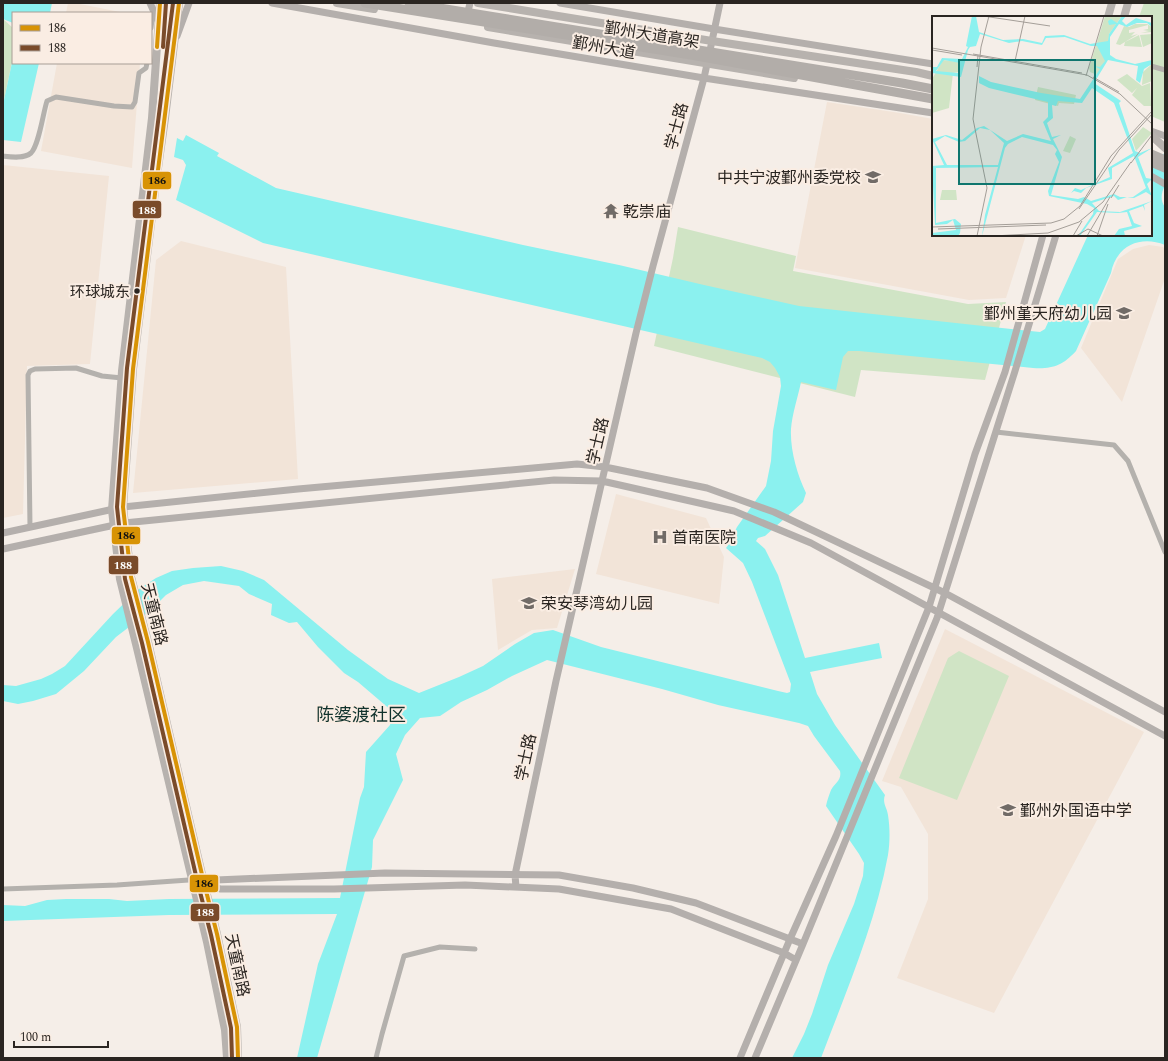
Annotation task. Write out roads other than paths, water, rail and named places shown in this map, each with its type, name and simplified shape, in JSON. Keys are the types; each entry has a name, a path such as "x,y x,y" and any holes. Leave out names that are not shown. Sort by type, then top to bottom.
{"highway":[{"name":"鄞州大道高架","path":"365,3 691,55 932,100"},
{"name":"鄞州大道高架","path":"409,3 932,89"},
{"path":"1152,154 1165,160"},
{"path":"1152,165 1165,170"}],"main road":[{"path":"160,3 152,118 122,378 112,510 120,579 207,942 225,1030 227,1058"},
{"name":"天童南路","path":"180,3 133,370 123,507 131,577 217,934 237,1027 238,1058"},
{"name":"鄞州大道","path":"337,3 932,100"},
{"name":"鄞州大道","path":"484,3 932,76"},
{"path":"1108,16 1112,3"},
{"path":"1124,16 1128,3"},
{"path":"1152,136 1165,148"},
{"path":"1152,142 1165,148"}],"street":[{"path":"149,3 159,24 158,37"},
{"path":"176,40 189,3"},
{"name":"鄞州大道","path":"272,3 494,43 704,78 932,113"},
{"path":"465,24 470,3"},
{"path":"482,26 484,3"},
{"path":"560,3 932,64"},
{"name":"学士路","path":"516,888 515,875 556,681 605,467 653,266 704,78 720,3"},
{"path":"3,156 19,157 30,154 36,145 47,102 56,97 114,106 132,107 135,102 139,73 146,68 147,64"},
{"path":"1152,66 1165,70"},
{"path":"1152,131 1165,136"},
{"path":"1152,177 1165,184"},
{"path":"740,1058 790,939 836,836 929,607 974,454 1004,372 1020,319 1042,236"},
{"path":"754,1058 803,944 938,613 996,432 1056,236"},
{"path":"30,527 28,375 30,371 35,369 76,368 102,376 122,378"},
{"path":"996,432 1114,445 1128,461 1165,552"},
{"path":"3,533 123,507 298,489 577,464 605,467 707,488 774,512 945,593 1165,712"},
{"path":"3,549 124,523 554,480 602,481 734,510 811,543 938,613 1164,733"},
{"path":"204,883 216,880 385,873 559,875 633,888 696,903 803,944"},
{"path":"3,889 116,886 192,880 220,889 334,889 465,886 559,889 671,909 784,953 796,960"},
{"path":"376,1058 404,956 440,948 475,950"}],"water":[{"path":"3,3 52,3 50,12 12,12 12,23 3,19"},
{"path":"12,63 12,64 39,64 21,142 3,140 4,100"},
{"path":"186,135 219,153 217,156 276,188 523,245 799,306 1040,332 1045,329 1088,236 1152,236 1152,170 1165,152 1165,186 1162,202 1165,207 1165,245 1147,241 1138,242 1130,245 1118,256 1076,351 1062,363 1052,367 1033,368 848,351 843,357 836,390 801,382 793,417 791,437 795,462 806,493 803,502 765,536 758,538 756,541 765,549 778,575 805,658 879,643 882,658 810,672 817,694 835,725 885,795 884,803 888,815 889,830 888,855 876,907 850,983 821,1058 792,1058 804,1034 828,965 854,904 863,876 864,863 826,806 831,790 840,777 840,771 808,726 718,705 662,689 547,660 461,702 440,716 420,718 405,735 396,754 403,780 373,840 372,867 317,1058 297,1058 318,964 337,914 169,915 3,921 3,905 25,906 47,900 109,899 127,901 169,899 340,898 360,798 364,787 366,752 390,725 392,711 358,682 344,673 318,647 297,622 289,623 271,615 272,604 249,594 239,586 204,581 183,585 166,595 150,611 116,637 84,671 56,694 18,704 3,701 3,685 16,686 41,679 65,666 113,614 139,589 156,578 172,571 221,566 243,571 264,580 348,650 388,679 419,693 483,666 534,633 553,630 601,647 778,691 787,693 790,692 791,684 752,582 743,563 726,548 729,544 721,532 723,529 729,533 734,533 766,486 771,461 773,431 781,386 780,377 770,362 762,358 263,243 176,200 186,165 183,160 174,157 177,138 183,141"}],"place":[{"name":"中共宁波鄞州委党校","path":"873,177"},
{"name":"乾崇庙","path":"611,211"},
{"name":"环球城东","path":"137,291"},
{"name":"鄞州堇天府幼儿园","path":"1124,313"},
{"name":"首南医院","path":"660,537"},
{"name":"荣安琴湾幼儿园","path":"529,603"},
{"name":"鄞州外国语中学","path":"1008,810"}],"district":[{"name":"陈婆渡社区","path":"361,715"}]}
